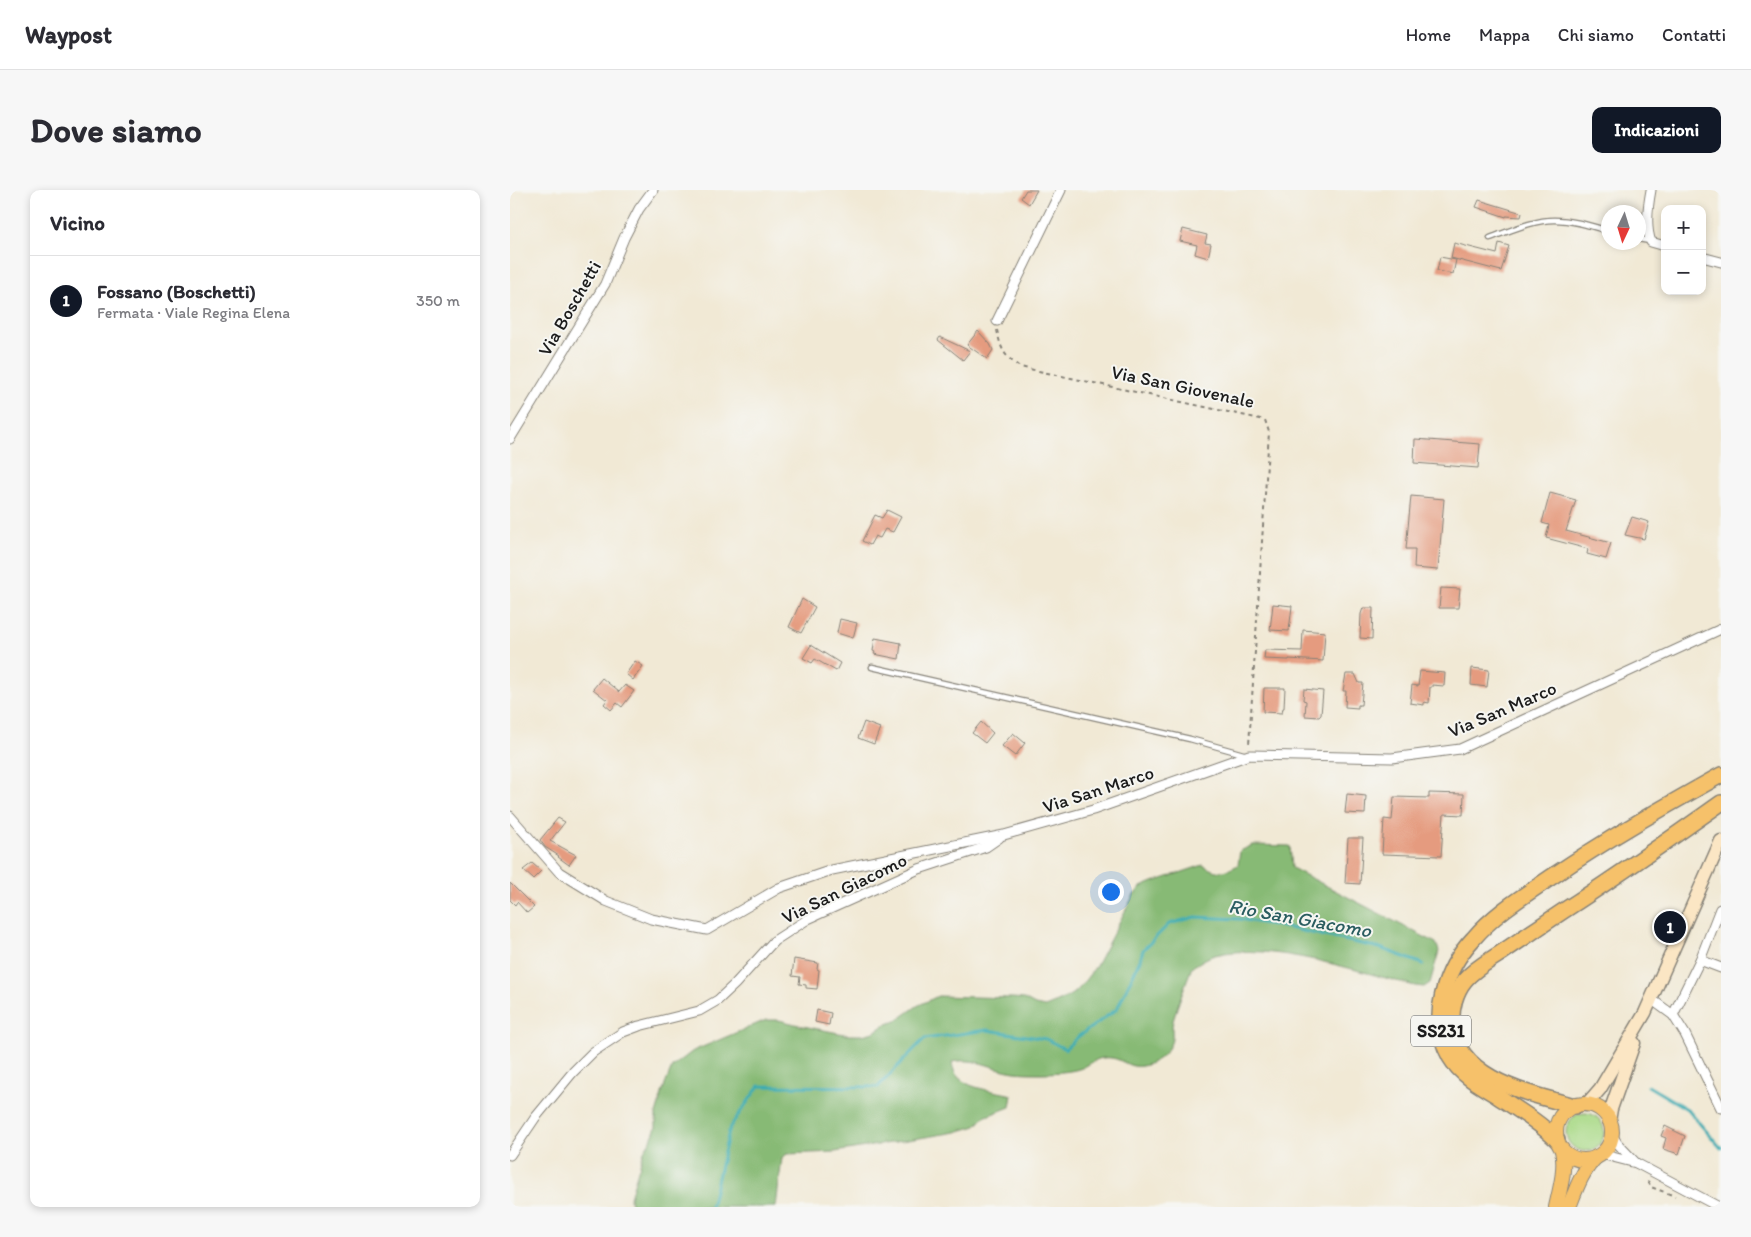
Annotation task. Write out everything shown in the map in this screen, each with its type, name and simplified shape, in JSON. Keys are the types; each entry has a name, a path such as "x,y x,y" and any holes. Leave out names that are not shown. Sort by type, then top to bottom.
{"highway":[{"name":"SS231","path":"1560,1145 1549,1132 1530,1117 1476,1083 1450,1057 1442,1035 1441,1018 1442,996 1451,970 1472,939 1521,897 1596,847 1721,775"},
{"name":"SS231","path":"1580,1105 1504,1083 1479,1070 1466,1059 1460,1052 1453,1033 1452,1008 1460,988 1465,980 1481,967 1721,803"}],"main road":[{"path":"1569,1207 1581,1177 1588,1166 1608,1146 1612,1136 1609,1121 1611,1109 1645,1013 1721,841"},
{"path":"1556,1207 1562,1184 1564,1161 1557,1126 1559,1119 1569,1109 1580,1105 1600,1089 1645,1013"},
{"name":"SS231","path":"1580,1105 1600,1110 1609,1121"},
{"name":"SS231","path":"1560,1145 1573,1158 1581,1160 1599,1156"}],"street":[{"name":"Via Boschetti","path":"510,440 605,284 624,238 653,190"},
{"path":"997,321 1061,190"},
{"path":"1651,190 1648,217 1649,237 1651,242 1661,245"},
{"path":"1706,258 1721,262"},
{"name":"Via San Marco","path":"510,816 559,872 606,901 651,919 707,930 779,888 832,870 1004,835 1093,810 1248,755 1392,758 1460,749 1721,629"},
{"name":"Via San Giacomo","path":"510,1155 535,1118 573,1072 593,1052 623,1032 639,1026 699,1011 718,1000 735,984 774,940 808,919 919,869 986,847 1004,835"},
{"path":"1673,1015 1700,960 1720,909"},
{"path":"1700,960 1721,968"},
{"path":"1651,1000 1673,1015 1685,1034 1721,1108"},
{"path":"1612,1136 1616,1143 1636,1163 1719,1207"},
{"path":"1599,1156 1636,1163"}],"lane":[{"path":"1490,238 1527,225 1554,220 1578,223 1601,229"},
{"path":"1646,240 1651,242"},
{"path":"872,667 1190,739 1248,755"}],"path":[{"name":"Via San Giovenale","path":"997,321 996,328 1001,348 1008,359 1020,367 1265,420 1269,432 1248,755"},
{"path":"1647,1180 1651,1187 1674,1196"}],"green space":[{"path":"1253,845 1290,846 1292,868 1436,943 1439,951 1430,983 1424,987 1415,986 1342,966 1288,955 1237,952 1215,955 1192,967 1173,1021 1170,1046 1164,1054 1153,1062 1132,1066 1117,1059 1103,1058 1075,1070 1025,1073 1006,1071 977,1062 952,1062 954,1071 966,1083 975,1087 1012,1095 1010,1107 984,1117 976,1126 956,1132 835,1152 787,1154 782,1158 776,1207 631,1207 630,1197 644,1151 656,1127 656,1114 672,1067 693,1051 766,1020 779,1020 849,1035 862,1035 874,1032 884,1025 896,1021 917,1006 938,996 1024,999 1035,1005 1045,1007 1077,991 1096,966 1133,896 1141,887 1203,865 1217,871 1228,870 1238,865 1240,851"},
{"path":"1585,1113 1592,1114 1598,1119 1603,1125 1603,1139 1598,1145 1592,1150 1585,1151 1578,1150 1572,1145 1567,1139 1566,1132 1567,1125 1572,1119 1578,1114"}],"building":[{"path":"1026,190 1037,190 1029,204 1021,198"},
{"path":"1479,200 1522,213 1521,217 1506,217 1476,207"},
{"path":"1183,229 1207,235 1205,243 1211,244 1208,258 1195,254 1197,245 1180,241"},
{"path":"1454,243 1497,254 1499,243 1509,246 1501,271 1451,258"},
{"path":"1440,257 1456,260 1453,274 1437,271"},
{"path":"978,331 993,350 987,359 967,345"},
{"path":"940,337 970,351 963,360 938,340"},
{"path":"1415,439 1480,444 1478,468 1414,463"},
{"path":"1550,493 1576,500 1566,531 1611,543 1606,559 1587,554 1588,549 1546,538 1549,525 1542,523"},
{"path":"1411,496 1444,499 1438,570 1414,568 1415,549 1406,549"},
{"path":"887,510 901,517 893,532 885,529 880,538 875,536 870,545 862,541 875,515 882,518"},
{"path":"1632,517 1649,522 1644,539 1625,535"},
{"path":"1441,588 1460,589 1458,608 1439,608"},
{"path":"802,599 815,607 801,633 789,627"},
{"path":"1273,604 1292,606 1289,631 1270,630"},
{"path":"1363,608 1373,608 1372,639 1360,638"},
{"path":"840,619 857,623 853,638 837,633"},
{"path":"1303,630 1325,632 1323,661 1264,659 1265,650 1302,651"},
{"path":"875,638 901,643 899,659 874,654"},
{"path":"811,645 840,663 836,671 815,659 812,663 803,658"},
{"path":"635,661 643,666 633,680 626,674"},
{"path":"1472,668 1489,670 1487,687 1471,685"},
{"path":"1420,671 1445,673 1444,686 1432,685 1430,687 1429,703 1424,702 1424,705 1410,703 1412,685 1418,686"},
{"path":"1346,674 1355,674 1359,683 1363,683 1361,705 1358,705 1358,708 1345,707 1346,691 1343,691"},
{"path":"602,678 619,692 625,685 634,691 622,707 617,703 611,710 604,704 607,700 593,689"},
{"path":"1264,688 1285,688 1282,713 1263,712"},
{"path":"1304,689 1323,691 1321,715 1319,717 1305,716 1306,701 1303,700"},
{"path":"864,722 880,728 874,744 858,738"},
{"path":"981,722 993,733 985,743 972,733"},
{"path":"1013,733 1025,743 1015,756 1002,746"},
{"path":"1429,793 1464,794 1463,815 1444,814 1441,856 1382,854 1384,819 1392,820 1394,797 1429,798"},
{"path":"1347,794 1366,796 1365,814 1345,813"},
{"path":"558,818 565,822 550,841 576,855 569,865 545,847 540,840"},
{"path":"1348,838 1363,838 1360,884 1345,883"},
{"path":"532,863 541,871 533,879 523,870"},
{"path":"510,883 534,907 527,913 517,902 515,905 510,900"},
{"path":"794,959 818,963 817,989 806,988 806,985 799,984 800,977 792,976"},
{"path":"817,1010 831,1013 829,1025 815,1022"},
{"path":"1665,1126 1685,1136 1679,1154 1663,1149 1666,1138 1661,1136"}],"waterway":[{"name":"Rio San Giacomo","path":"711,1207 730,1127 759,1086 878,1087 924,1039 987,1030 1046,1039 1065,1049 1079,1036 1117,1009 1143,950 1169,924 1195,917 1240,919 1380,948 1423,964"},
{"name":"Rio San Giacomo","path":"1648,1086 1687,1109 1721,1148"}],"place":[{"name":"Fossano (Boschetti)","path":"1670,927"}]}
